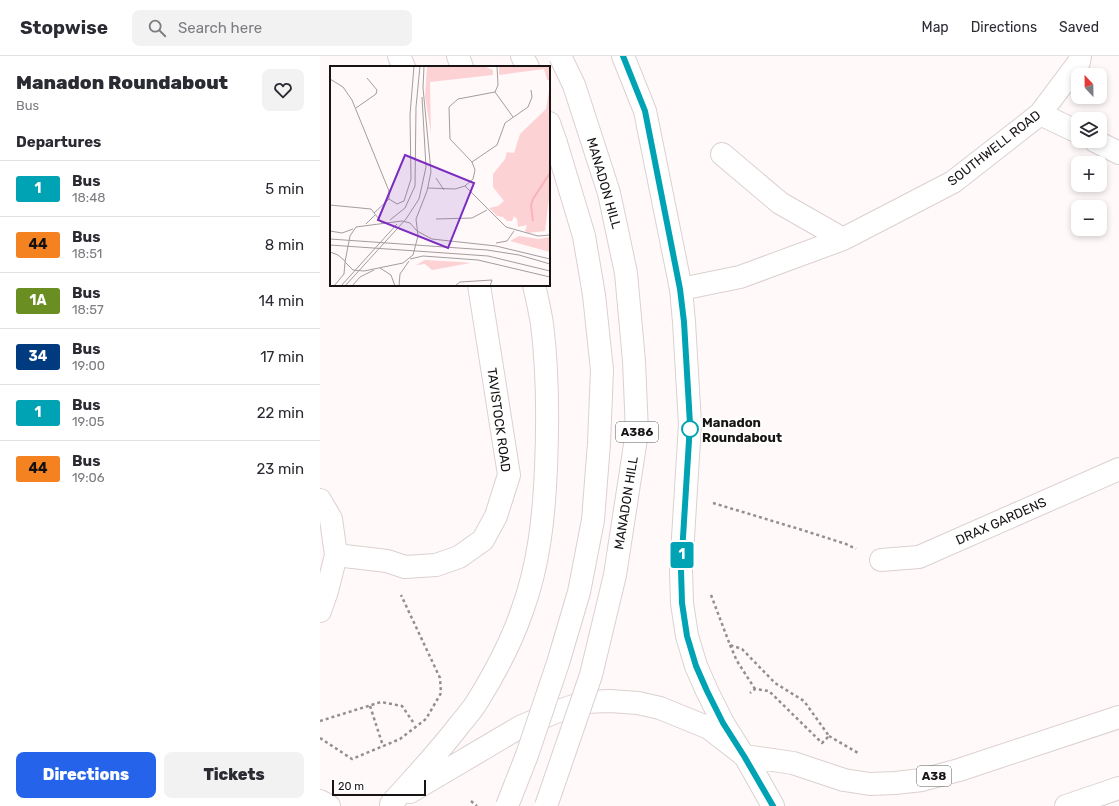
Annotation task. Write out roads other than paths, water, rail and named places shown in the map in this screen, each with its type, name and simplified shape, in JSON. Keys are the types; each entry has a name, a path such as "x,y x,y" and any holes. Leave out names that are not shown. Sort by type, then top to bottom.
{"main road":[{"path":"399,56 404,66"},
{"path":"458,56 462,66"},
{"path":"522,56 527,66"},
{"name":"MANADON HILL","path":"546,806 591,675 615,576 637,432 634,362 626,273 609,193 574,85 560,56"},
{"path":"623,56 645,111 680,289 684,322 690,424 681,570 682,603 687,636 696,666 723,723 773,806"},
{"name":"SOUTHWELL ROAD","path":"680,289 740,277 843,239 953,182 1040,114 1079,62 1080,56"},
{"path":"1040,114 1071,129"},
{"name":"A386","path":"507,806 527,755 558,663 579,592 593,520 599,442 602,370 594,295 584,236 553,133"},
{"path":"1107,147 1119,153"},
{"path":"722,154 780,203 843,239"},
{"name":"TAVISTOCK ROAD","path":"336,555 387,561 405,567 436,565 459,557 483,540 496,516 508,475 479,286"},
{"path":"389,805 447,742 476,704 512,638 523,609 534,572 542,525 547,444 547,374 542,323 534,286"},
{"name":"DRAX GARDENS","path":"881,560 919,557 1119,469"},
{"path":"320,500 331,519 336,555 327,591 320,611"},
{"path":"389,805 520,727 585,702 610,701 638,703 660,708 709,728 744,756"},
{"name":"A38","path":"744,756 793,763 844,780 870,784 895,783 922,780 959,770 1119,717"},
{"path":"1066,806 1119,788"},
{"path":"320,801 328,806"}],"place":[{"name":"Manadon Roundabout","path":"690,429"}]}
